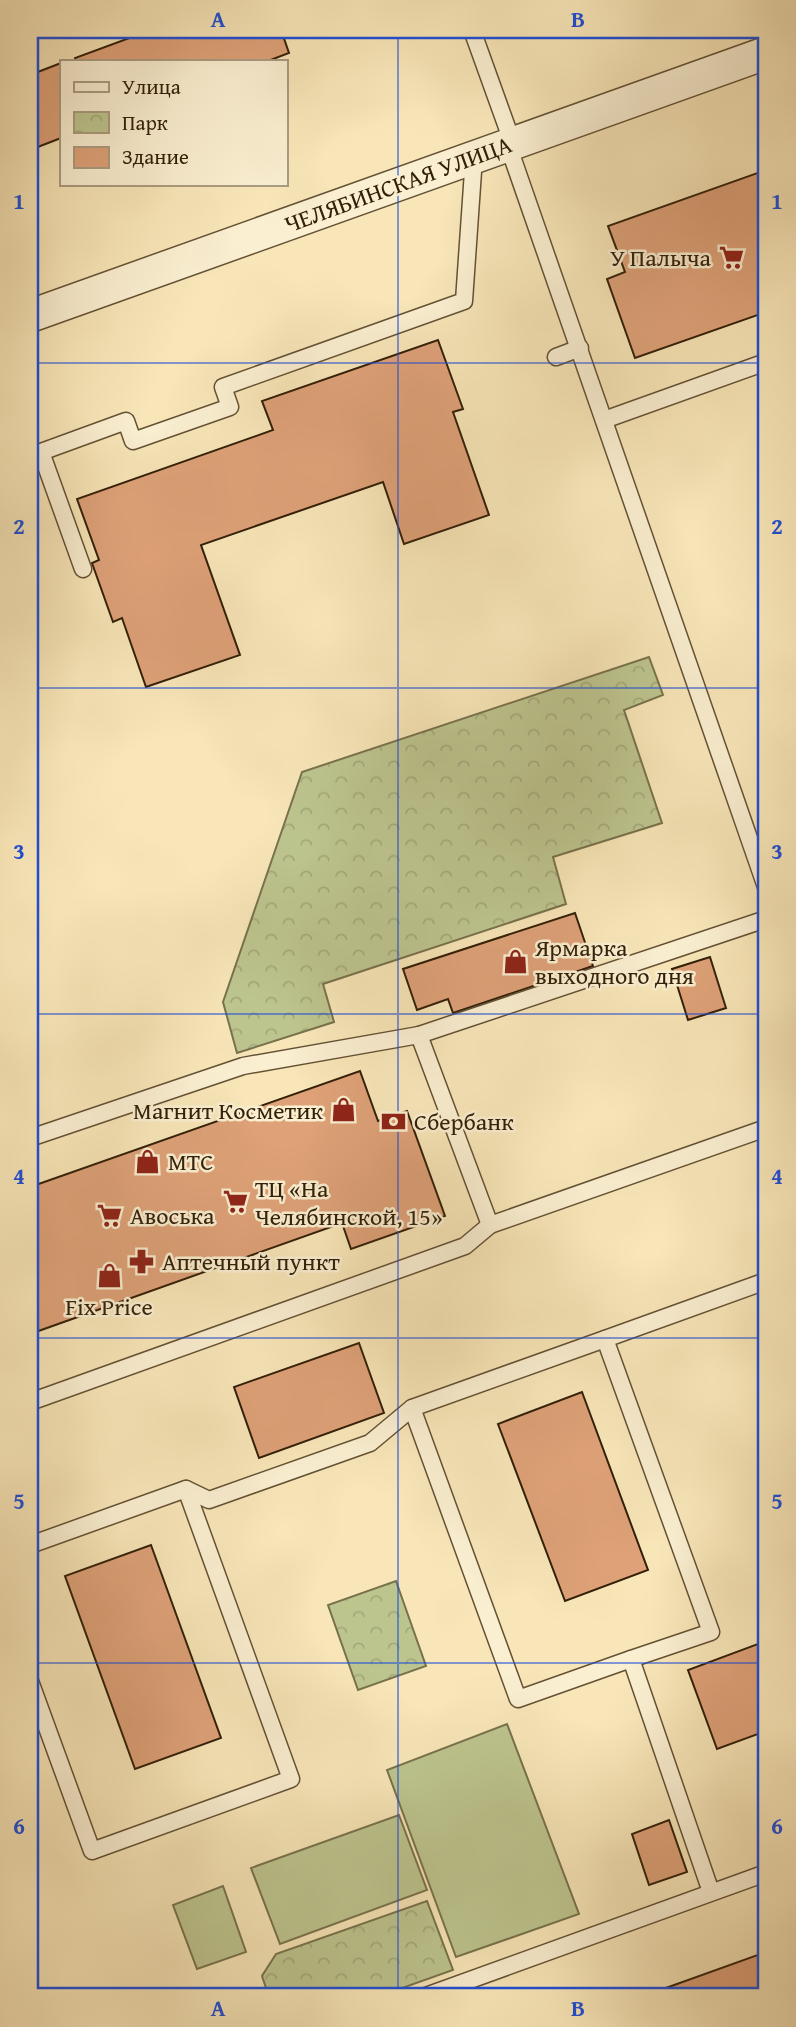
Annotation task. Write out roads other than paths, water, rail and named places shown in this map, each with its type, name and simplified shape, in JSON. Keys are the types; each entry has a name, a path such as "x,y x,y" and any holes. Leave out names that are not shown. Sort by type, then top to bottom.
{"street":[{"name":"ЧЕЛЯБИНСКАЯ УЛИЦА","path":"30,316 766,53"}],"lane":[{"path":"472,30 766,887"},
{"path":"83,569 35,454 126,421 133,441 230,407 223,387 464,301 474,157"},
{"path":"556,357 580,348"},
{"path":"604,420 766,362"},
{"path":"30,1138 243,1066 419,1035 766,919"},
{"path":"419,1035 490,1225"},
{"path":"30,1402 465,1246 490,1225 766,1128"},
{"path":"30,1545 186,1489 209,1500 370,1443 412,1408 766,1281"},
{"path":"412,1408 518,1699 711,1632 605,1339"},
{"path":"30,1681 92,1852 291,1779 186,1489"},
{"path":"631,1660 711,1892"},
{"path":"423,1997 766,1873"}],"place":[{"name":"У Палыча","path":"731,257"},
{"name":"Ярмарка выходного дня","path":"515,961"},
{"name":"Магнит Косметик","path":"343,1110"},
{"name":"Сбербанк","path":"394,1121"},
{"name":"МТС","path":"148,1161"},
{"name":"ТЦ «На Челябинской, 15»","path":"235,1202"},
{"name":"Авоська","path":"110,1215"},
{"name":"Аптечный пункт","path":"142,1261"},
{"name":"Fix Price","path":"109,1275"}]}
